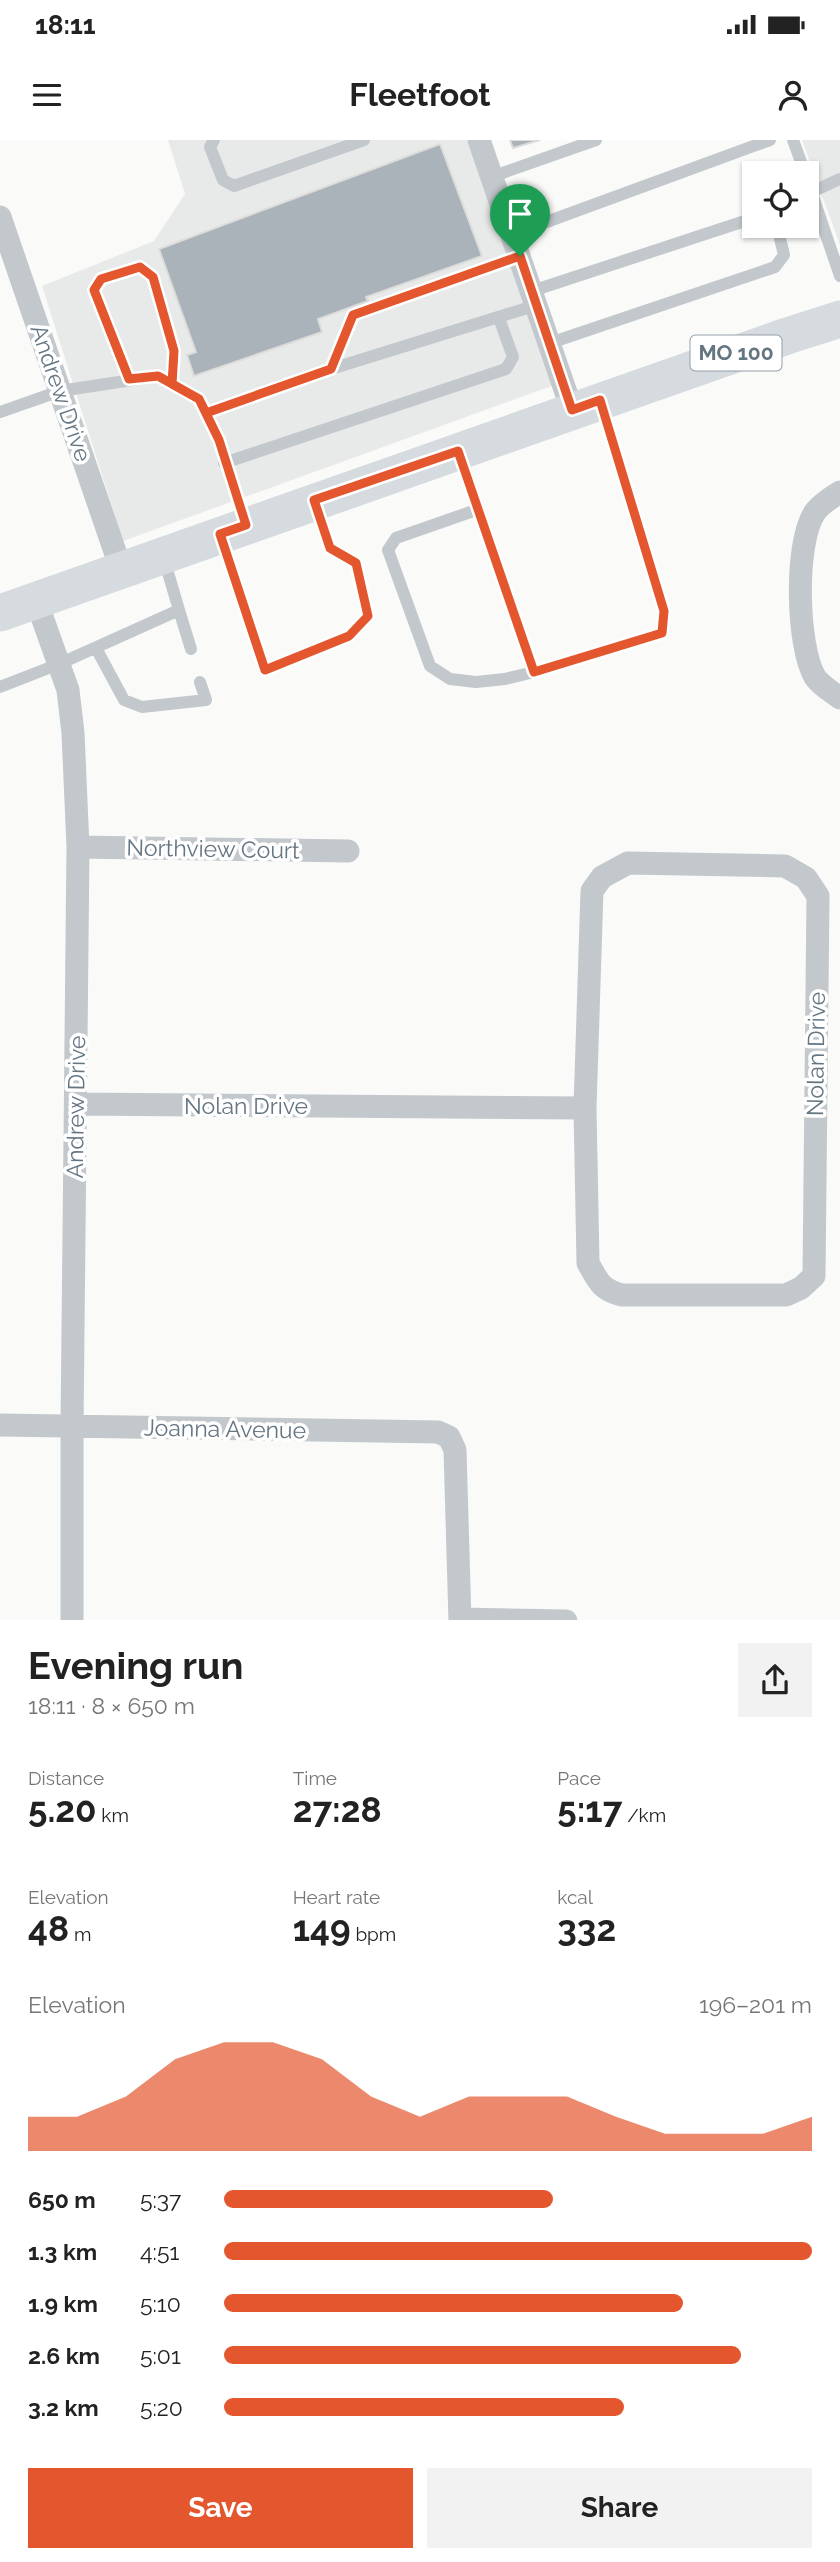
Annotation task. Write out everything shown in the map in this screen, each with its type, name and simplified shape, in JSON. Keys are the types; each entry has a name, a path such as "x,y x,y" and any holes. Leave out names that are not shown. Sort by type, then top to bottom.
{"main road":[{"name":"MO 100","path":"0,613 314,500 840,319"}],"street":[{"path":"479,140 550,343 586,405"},
{"name":"Andrew Drive","path":"0,217 121,569"},
{"path":"840,492 815,511 805,534 800,557 804,650 816,679 840,698"},
{"name":"Andrew Drive","path":"36,600 68,690 73,733 78,848 72,1620"},
{"name":"Northview Court","path":"78,848 348,850"},
{"name":"Nolan Drive","path":"628,863 785,866 806,878 818,896 814,1276 801,1288 786,1295 622,1295 609,1292 599,1283 588,1263 585,1108 592,891 602,877 628,863"},
{"name":"Nolan Drive","path":"76,1104 585,1108"},
{"name":"Joanna Avenue","path":"0,1425 438,1432 449,1437 455,1450 460,1620"},
{"path":"460,1620 566,1620"}],"lane":[{"path":"214,140 211,147 223,180 234,186 365,140"},
{"path":"491,177 596,140"},
{"path":"511,235 770,140"},
{"path":"793,140 801,161"},
{"path":"819,185 840,179"},
{"path":"819,218 840,276"},
{"path":"206,413 331,369 499,318 534,298 742,222"},
{"path":"550,343 775,267 784,254 780,238"},
{"path":"331,369 353,315 520,256"},
{"path":"129,379 94,290 101,279 140,267 153,277 174,351 172,384"},
{"path":"225,463 506,369 513,357 499,318"},
{"path":"0,411 60,391 158,376 199,399 219,440 225,463 233,530 265,670 349,636 368,616 356,563 330,548 314,500"},
{"path":"479,509 396,538 388,550 430,666 450,679 476,682 505,679 662,633 664,611 586,405"},
{"path":"458,451 534,672"},
{"path":"163,554 191,649"},
{"path":"0,687 59,664 179,610"},
{"path":"96,648 124,700 142,708 206,700 200,682"}],"shaded area":[{"path":"168,140 488,140 571,379 123,541 42,286 154,241 185,194"},
{"path":"802,140 840,140 840,245 819,187 819,161 810,161"}],"building":[{"path":"510,140 540,140 513,148"},
{"path":"440,144 482,256 366,297 368,301 318,319 322,332 194,376 187,355 196,352 159,249"}],"route":[{"path":"520,256 353,315 331,369 206,413 199,399 172,384 174,351 153,277 140,267 101,279 94,290 129,379 158,376 199,399 219,440 246,525 220,534 265,670 349,636 368,616 356,563 330,548 314,500 458,451 534,672 662,633 664,611 600,400 572,410 520,256"}]}
